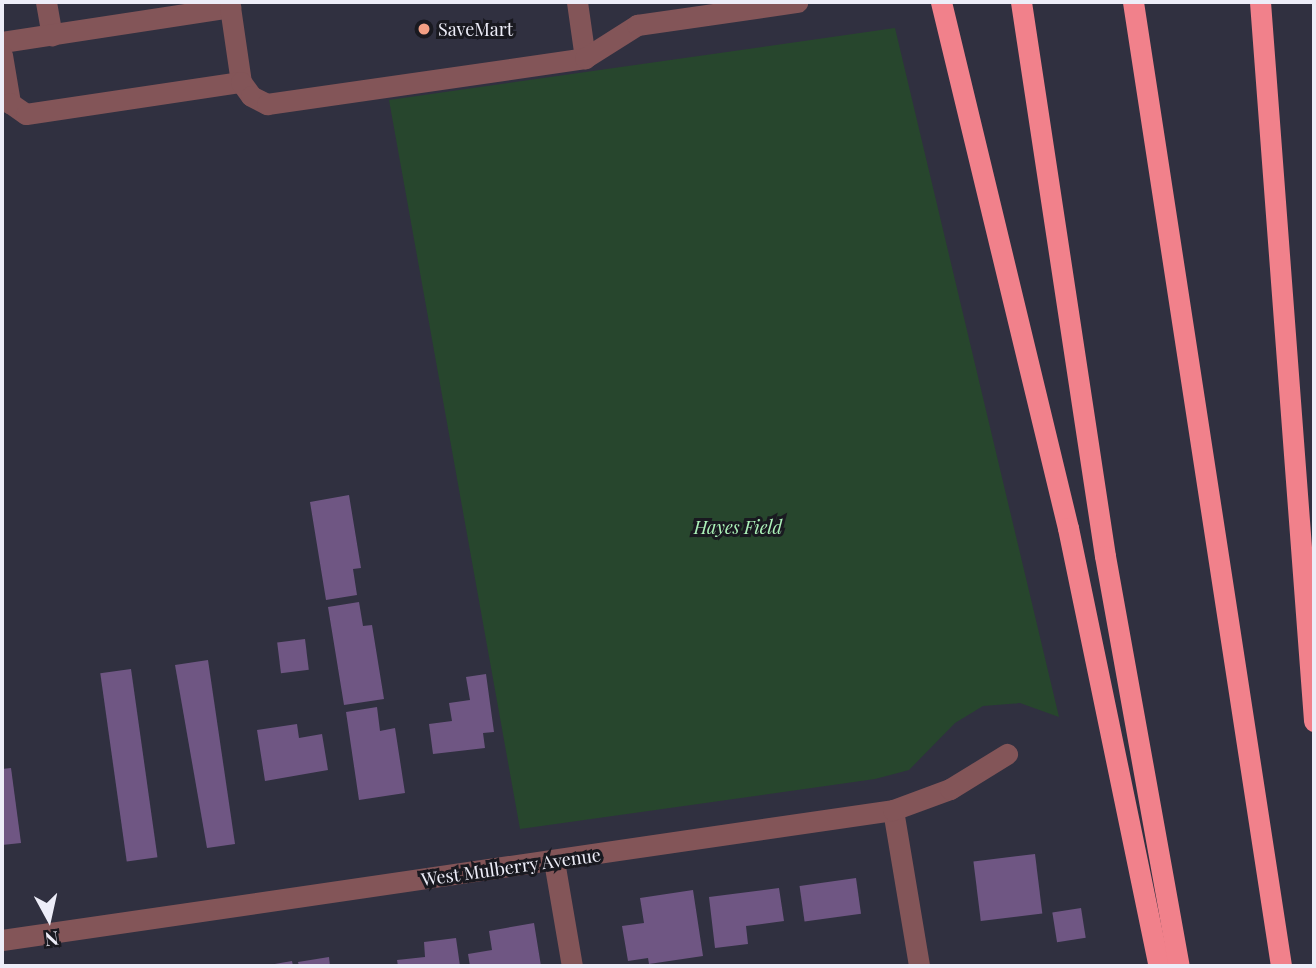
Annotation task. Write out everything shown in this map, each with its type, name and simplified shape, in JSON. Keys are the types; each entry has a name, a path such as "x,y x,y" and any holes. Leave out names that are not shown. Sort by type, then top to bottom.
{"highway":[{"path":"941,2 1070,540 1158,966"},
{"path":"1021,2 1105,556 1179,966"},
{"path":"1133,2 1281,966"},
{"path":"1260,2 1314,721"}],"street":[{"path":"47,2 52,35"},
{"path":"577,2 585,58"},
{"path":"2,43 230,7 241,82 251,96 267,104 585,58 637,25 797,2"},
{"path":"2,55 10,103 26,114 241,82"},
{"name":"West Mulberry Avenue","path":"2,940 893,810 950,789 1007,754"},
{"path":"893,810 919,966"},
{"path":"554,861 572,966"}],"green space":[{"name":"Hayes Field","path":"895,28 1059,717 1020,703 983,706 955,723 909,770 875,779 520,829 389,100"}],"building":[{"path":"349,495 361,568 353,569 357,595 326,600 310,502"},
{"path":"359,602 363,626 372,625 384,699 344,705 328,607"},
{"path":"305,639 309,670 281,673 277,642"},
{"path":"208,660 235,844 207,848 175,665"},
{"path":"131,669 157,857 127,861 100,673"},
{"path":"486,674 494,732 483,733 485,748 433,754 429,724 452,721 449,703 470,700 466,677"},
{"path":"377,707 380,731 395,728 405,793 359,800 346,712"},
{"path":"297,724 299,738 322,734 328,770 265,781 257,730"},
{"path":"11,768 21,843 2,845 2,769"},
{"path":"1035,854 1042,914 981,921 973,862"},
{"path":"856,878 861,914 805,922 800,886"},
{"path":"779,888 784,921 746,926 748,944 715,948 709,897"},
{"path":"693,890 703,956 649,964 648,958 628,961 622,926 644,923 640,898"},
{"path":"1081,908 1086,938 1057,942 1052,913"},
{"path":"534,923 541,966 470,966 468,954 492,950 489,931"},
{"path":"456,938 460,966 398,966 397,960 425,957 424,942"},
{"path":"329,957 330,966 299,966 298,962"},
{"path":"292,961 293,966 269,966 269,965"}],"place":[{"name":"SaveMart","path":"424,29"}]}
